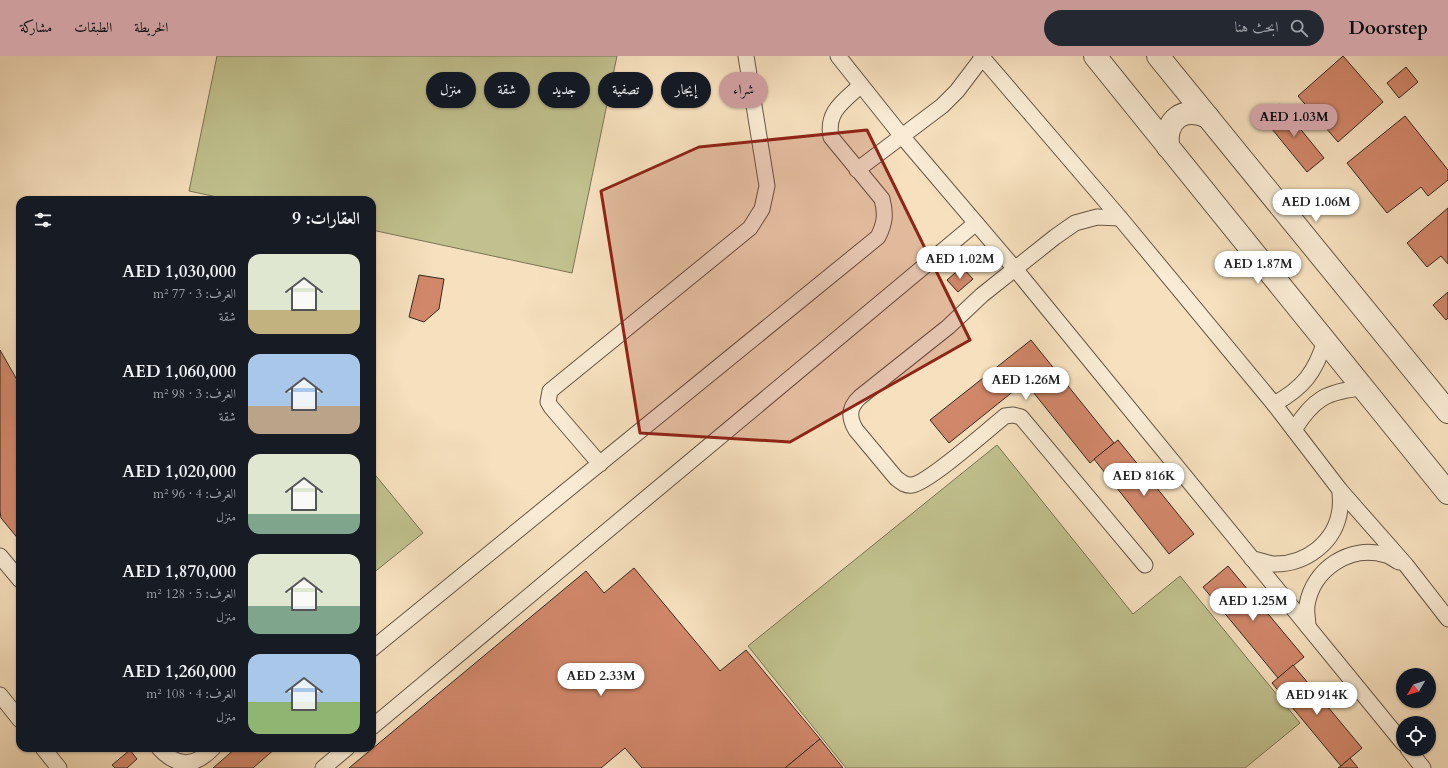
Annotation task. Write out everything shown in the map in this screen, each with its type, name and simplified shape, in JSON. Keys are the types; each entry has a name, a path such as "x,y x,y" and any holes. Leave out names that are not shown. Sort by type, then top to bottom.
{"street":[{"path":"1094,56 1448,494"},
{"path":"1158,56 1448,412"},
{"path":"1168,147 1168,130 1170,125 1177,117 1187,112 1198,113 1208,117"}],"lane":[{"path":"600,464 551,407 548,402 550,391 750,228 762,209 767,186 746,56"},
{"path":"838,56 901,135 1016,270 1396,734"},
{"path":"857,170 901,135 942,106 962,86 981,57 1120,218 1274,404 1340,490 1406,565 1448,619"},
{"path":"376,646 878,237 884,225 886,212 882,199 831,137 829,126 832,115 839,106 861,85"},
{"path":"1120,218 1097,217 1075,223 982,295 948,327 853,403 850,412 851,422 856,430 896,478 902,484 911,486 927,478 1005,416 1013,415 1021,417 1145,565"},
{"path":"376,724 976,223"},
{"path":"1274,404 1292,394 1308,379 1319,361 1325,341"},
{"path":"1294,430 1305,411 1322,398 1342,390 1363,388"},
{"path":"1252,559 1273,564 1293,562 1312,554 1326,542 1336,526 1340,509 1340,490"},
{"path":"1308,627 1307,606 1313,586 1324,570 1343,557 1364,552 1386,555 1406,565"},
{"path":"0,556 16,575"},
{"path":"0,695 16,715"},
{"path":"46,752 59,768"},
{"path":"163,752 169,758 189,765 209,752"},
{"path":"323,768 342,752"},
{"path":"1414,756 1423,768"}],"highlighted area":[{"path":"867,130 970,340 790,442 640,433 601,191 699,147"}],"green space":[{"path":"217,56 617,56 614,72 598,72 598,108 606,108 572,273 376,231 376,196 212,196 189,191"},
{"path":"997,445 1133,614 1180,576 1300,723 1245,768 846,768 748,646"},
{"path":"376,476 423,533 376,571"}],"building":[{"path":"1343,56 1383,102 1338,142 1298,96"},
{"path":"1406,67 1418,82 1399,98 1387,83"},
{"path":"1280,104 1324,158 1307,172 1263,118"},
{"path":"1405,116 1448,170 1448,180 1428,196 1421,187 1387,213 1347,163"},
{"path":"1448,208 1448,264 1441,256 1427,267 1407,243"},
{"path":"962,267 973,279 958,292 947,280"},
{"path":"419,275 444,279 439,309 424,322 409,317"},
{"path":"1448,292 1448,318 1446,320 1433,305"},
{"path":"1031,340 1114,443 1090,463 1025,382 949,443 930,420"},
{"path":"0,350 16,378 16,536 1,518"},
{"path":"1118,440 1194,534 1169,554 1094,459"},
{"path":"1228,566 1304,657 1278,678 1203,587"},
{"path":"634,568 720,671 746,650 820,739 785,768 642,768 625,748 601,768 349,768 368,752 376,752 376,746 586,571 604,593"},
{"path":"1293,665 1362,748 1341,766 1272,683"},
{"path":"820,739 843,768 785,768"},
{"path":"128,752 132,752 137,759 127,768 115,768 112,765"},
{"path":"231,752 271,752 253,768 213,768"},
{"path":"1350,758 1358,768 1338,768 1341,766"}]}
